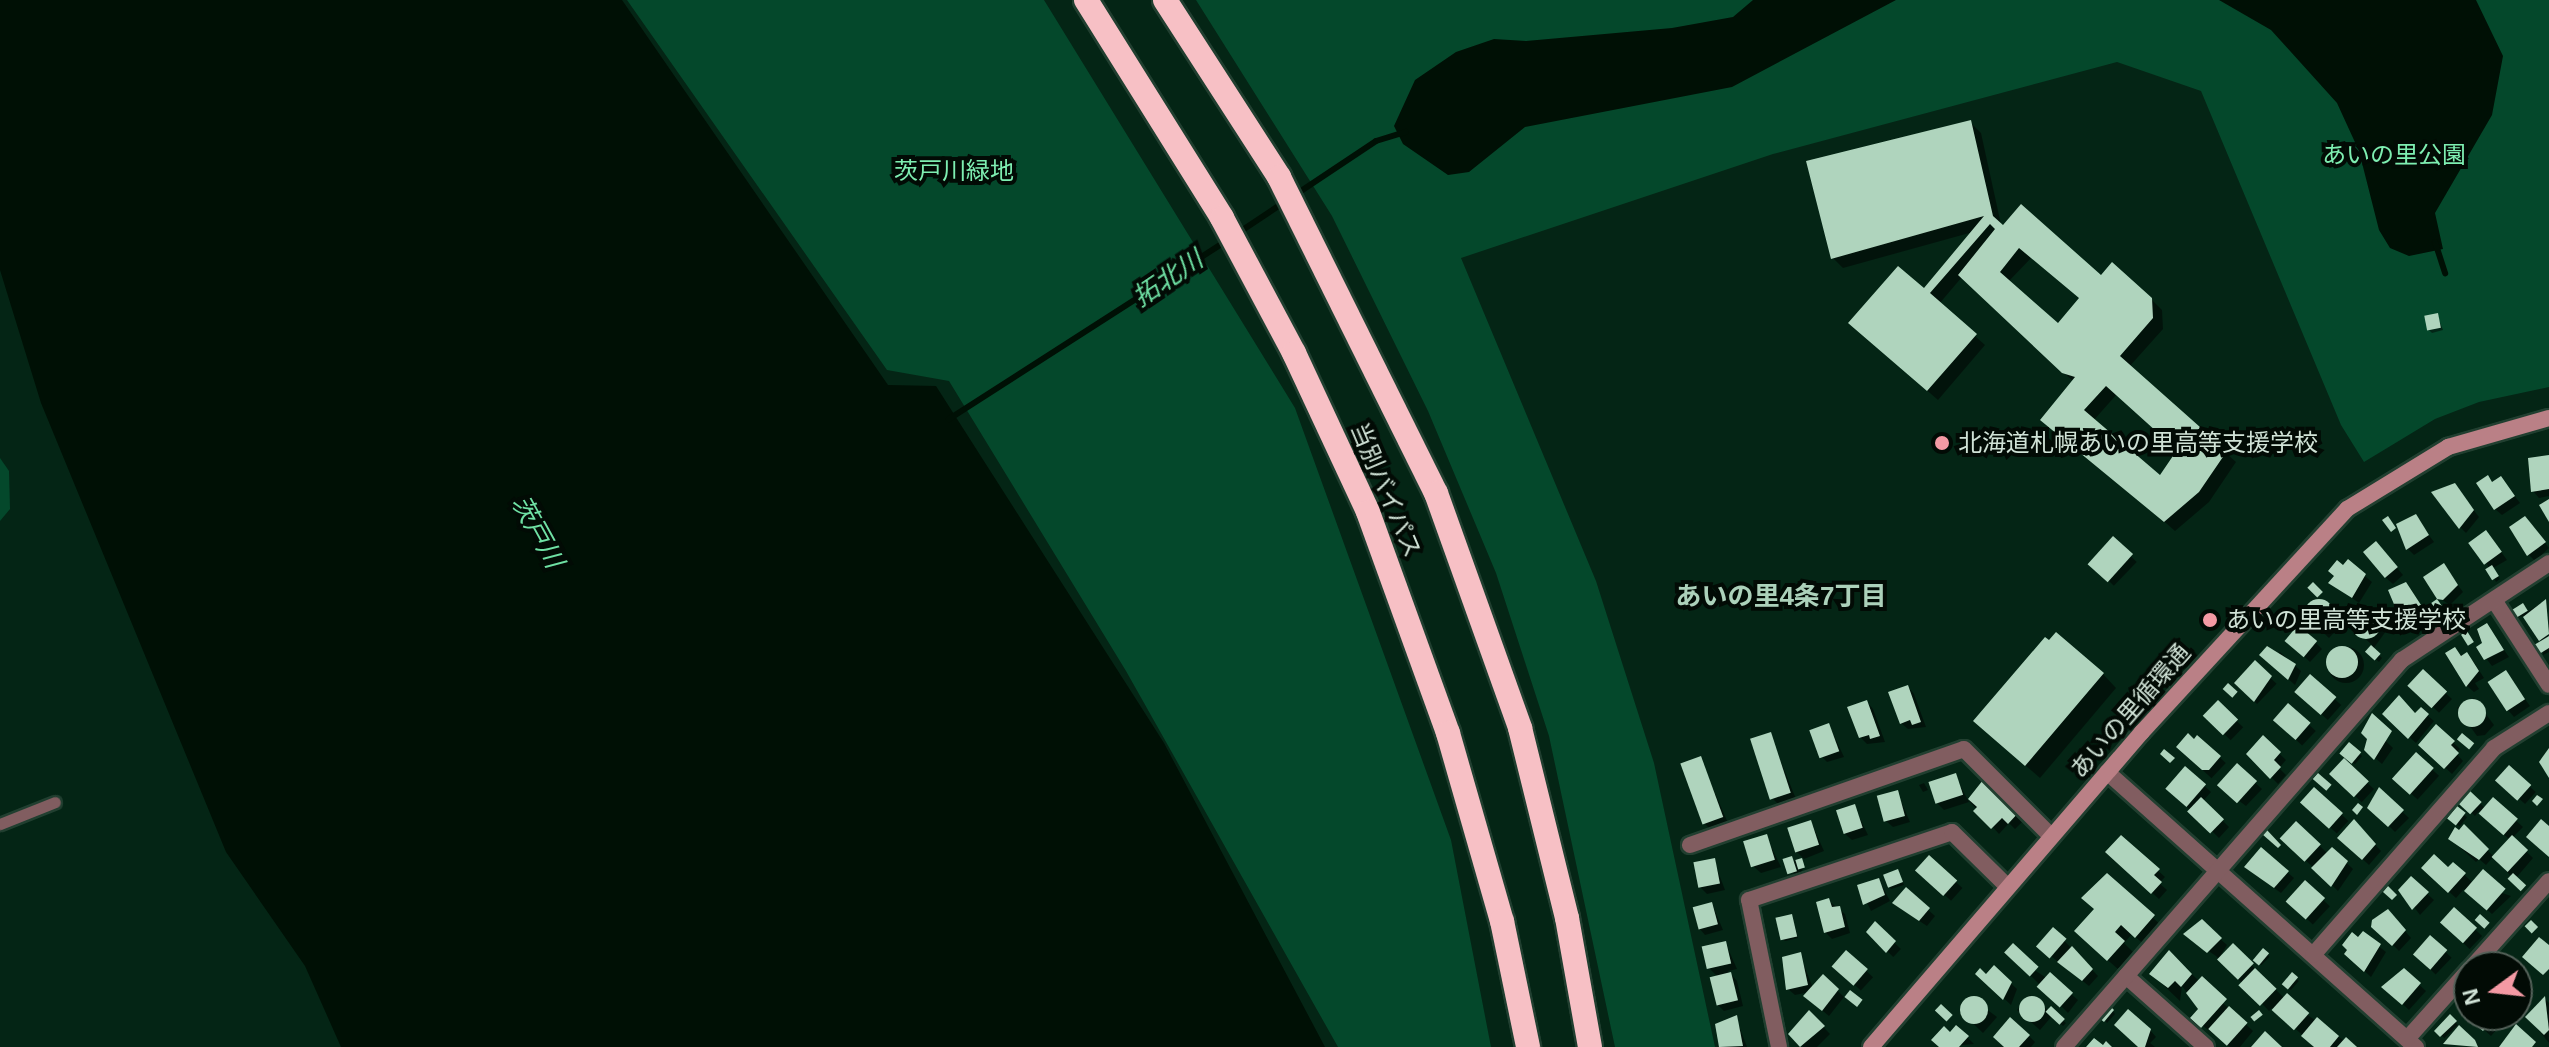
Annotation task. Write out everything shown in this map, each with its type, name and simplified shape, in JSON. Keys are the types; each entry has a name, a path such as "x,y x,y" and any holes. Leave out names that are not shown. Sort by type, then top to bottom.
{"highway":[{"name":"当別バイパス","path":"1086,0 1226,225 1368,512 1411,622 1502,921 1528,1047"},
{"name":"当別バイパス","path":"1165,0 1284,187 1436,493 1520,728 1567,918 1590,1047"}],"street":[{"name":"あいの里循環通","path":"1871,1047 2107,772 2347,509 2448,447 2549,418"},
{"path":"2064,1047 2402,660 2549,563"},
{"path":"2494,600 2549,685"},
{"path":"2313,955 2494,748 2549,713"},
{"path":"1690,845 1964,749 2051,836"},
{"path":"2107,772 2412,1043 2453,991"},
{"path":"1779,1047 1749,900 1952,832 2007,886"},
{"path":"2486,951 2549,881"},
{"path":"2126,976 2206,1047"}],"lane":[{"path":"0,824 55,802"}],"green space":[{"name":"茨戸川緑地","path":"627,0 1044,0 1295,408 1451,840 1491,1047 1338,1047 1126,671 949,381 887,370"},
{"name":"あいの里公園","path":"1196,0 2549,0 2549,387 2479,402 2435,419 2364,462 2341,425 2201,91 2117,62 1773,154 1461,258 1596,581 1654,763 1715,1047 1615,1047 1549,736 1496,573 1428,411 1332,216"},
{"path":"0,458 9,471 10,509 0,521"}],"water":[{"name":"茨戸川","path":"0,0 622,0 888,385 936,386 1164,743 1325,1047 341,1047 305,966 226,852 41,403 0,270"},
{"path":"1753,0 1896,0 1732,87 1525,127 1469,172 1448,175 1403,144 1394,126 1415,80 1456,52 1494,39 1526,41 1672,28 1733,17"},
{"path":"2219,0 2476,0 2503,56 2492,115 2435,213 2443,249 2409,256 2390,248 2379,230 2359,151 2337,103 2271,30"}],"building":[{"path":"1971,120 1993,216 2003,225 2021,204 2101,275 2112,262 2152,298 2153,318 2120,356 2227,451 2199,492 2164,522 2040,420 2075,377 2062,373 1958,275 1995,229 1990,224 1930,293 1977,334 1927,391 1848,323 1898,266 1924,288 1984,216 1831,259 1806,161","holes":["2019,248 2079,298 2058,323 2000,272","2106,386 2177,450 2160,475 2084,410"]},
{"path":"2438,313 2441,328 2427,330 2424,316"},
{"path":"2549,455 2549,489 2531,492 2528,458"},
{"path":"2488,475 2492,482 2501,476 2515,496 2494,510 2476,483"},
{"path":"2455,483 2474,510 2459,529 2431,492"},
{"path":"2549,499 2549,522 2539,505"},
{"path":"2416,514 2429,535 2406,550 2396,524"},
{"path":"2388,516 2396,528 2391,532 2382,520"},
{"path":"2525,516 2546,542 2527,556 2509,527"},
{"path":"2486,530 2502,552 2484,565 2468,543"},
{"path":"2113,536 2133,554 2108,582 2088,564"},
{"path":"2376,541 2398,567 2385,578 2363,552"},
{"path":"2348,559 2366,574 2352,598 2328,583 2334,576 2328,571 2337,560 2343,565"},
{"path":"2444,563 2458,585 2443,600 2437,599 2423,577"},
{"path":"2492,565 2499,576 2492,580 2485,569"},
{"path":"2313,582 2323,592 2317,598 2307,588"},
{"path":"2406,582 2421,605 2411,611 2412,622 2404,628 2388,590"},
{"path":"2319,599 2325,600 2333,608 2333,620 2325,628 2319,629 2313,628 2305,620 2304,614 2305,608 2313,600"},
{"path":"2437,599 2446,612 2440,616 2431,603"},
{"path":"2546,599 2549,634 2539,641 2523,617"},
{"path":"2523,603 2528,611 2516,618 2511,610"},
{"path":"2366,609 2372,610 2380,618 2380,630 2372,638 2366,639 2360,638 2352,630 2351,624 2352,618 2360,610"},
{"path":"2487,623 2504,650 2484,660 2476,647 2482,643 2477,629"},
{"path":"2298,625 2317,641 2304,657 2285,641"},
{"path":"2467,631 2474,642 2468,646 2461,635"},
{"path":"2056,632 2104,673 2025,766 1973,721 2045,637 2049,640"},
{"path":"2549,636 2549,648 2539,654 2534,645"},
{"path":"2371,645 2381,654 2375,660 2365,652"},
{"path":"2267,646 2296,664 2288,680 2259,655"},
{"path":"2342,646 2353,651 2358,662 2353,673 2342,678 2331,673 2326,662 2331,651"},
{"path":"2455,647 2461,656 2467,652 2479,671 2466,687 2445,653"},
{"path":"2255,660 2272,676 2254,702 2234,683"},
{"path":"2423,669 2447,692 2431,708 2407,686"},
{"path":"2506,670 2525,699 2507,711 2488,682"},
{"path":"2310,674 2336,697 2321,715 2294,692"},
{"path":"2228,683 2238,692 2232,698 2223,689"},
{"path":"1908,685 1921,722 1912,725 1910,720 1900,724 1888,692"},
{"path":"2399,695 2415,713 2421,707 2429,714 2408,739 2382,714"},
{"path":"2472,699 2482,703 2486,713 2482,723 2472,727 2462,723 2458,713 2462,703"},
{"path":"1867,700 1880,736 1870,739 1869,735 1859,738 1847,707"},
{"path":"2218,700 2238,719 2223,735 2203,716"},
{"path":"2288,703 2311,723 2296,740 2273,720"},
{"path":"2372,713 2392,731 2374,760 2364,750 2367,739 2361,733"},
{"path":"1829,723 1839,751 1820,758 1809,730"},
{"path":"2436,724 2455,741 2451,745 2459,753 2444,769 2418,745"},
{"path":"1771,732 1791,793 1770,800 1750,739"},
{"path":"2188,733 2194,739 2197,735 2221,756 2209,770 2202,770 2176,747"},
{"path":"2462,733 2474,743 2469,749 2457,739"},
{"path":"2263,735 2281,752 2274,760 2281,767 2270,779 2246,754"},
{"path":"2349,742 2361,752 2352,764 2339,753"},
{"path":"2549,748 2549,778 2539,762"},
{"path":"2164,749 2175,758 2170,763 2160,754"},
{"path":"2416,752 2434,768 2410,795 2392,779"},
{"path":"1701,756 1723,817 1703,825 1680,764"},
{"path":"2344,758 2369,781 2354,797 2329,774"},
{"path":"2237,763 2257,781 2237,803 2217,785"},
{"path":"2509,765 2531,785 2517,801 2495,781"},
{"path":"2185,766 2206,784 2186,807 2165,789"},
{"path":"1956,773 1963,795 1936,804 1928,782"},
{"path":"2318,773 2332,785 2326,791 2313,779"},
{"path":"1983,780 2019,812 2008,824 2002,818 1991,829 1973,811 1977,807 1968,799"},
{"path":"2314,787 2343,813 2329,829 2300,803"},
{"path":"2379,787 2404,810 2388,827 2367,808"},
{"path":"1898,790 1905,816 1884,822 1877,796"},
{"path":"2470,791 2482,802 2470,814 2458,803"},
{"path":"2537,795 2543,799 2537,806 2532,801"},
{"path":"2201,797 2224,819 2210,834 2187,811"},
{"path":"2493,797 2518,819 2503,835 2479,814"},
{"path":"2358,803 2363,807 2357,815 2352,810"},
{"path":"1855,804 1863,828 1844,834 1836,810"},
{"path":"2457,806 2466,813 2456,825 2447,819"},
{"path":"2354,819 2376,844 2362,860 2337,838"},
{"path":"2541,819 2549,826 2549,857 2526,837"},
{"path":"1811,820 1819,845 1795,852 1787,828"},
{"path":"2296,821 2321,844 2304,862 2280,839"},
{"path":"2464,824 2489,849 2479,860 2448,839 2455,827 2459,830"},
{"path":"2266,829 2281,845 2278,848 2262,834"},
{"path":"1767,834 1775,860 1751,867 1743,841"},
{"path":"2121,835 2160,869 2154,875 2162,882 2151,894 2105,852"},
{"path":"2512,835 2528,850 2508,872 2492,857"},
{"path":"2261,847 2289,871 2274,888 2244,867"},
{"path":"2332,847 2348,861 2331,887 2311,868"},
{"path":"2434,854 2448,867 2453,862 2466,873 2448,893 2421,868"},
{"path":"1929,855 1957,880 1943,896 1915,871"},
{"path":"1792,856 1797,871 1787,874 1782,859"},
{"path":"1715,858 1720,884 1698,888 1693,862"},
{"path":"1802,858 1805,868 1798,870 1795,860"},
{"path":"1898,869 1903,882 1888,888 1883,875"},
{"path":"2483,869 2506,889 2487,911 2464,891"},
{"path":"2107,873 2155,915 2135,938 2121,925 2115,932 2125,941 2107,961 2074,931 2094,909 2081,898"},
{"path":"2513,873 2526,885 2521,891 2508,879"},
{"path":"2411,876 2429,892 2412,910 2398,890"},
{"path":"1879,878 1885,895 1863,905 1857,885"},
{"path":"2305,880 2325,898 2306,920 2286,902"},
{"path":"2388,886 2397,895 2392,900 2383,892"},
{"path":"1906,887 1930,908 1919,921 1892,903"},
{"path":"1829,898 1832,907 1840,906 1845,927 1824,933 1816,902"},
{"path":"1712,902 1718,924 1699,929 1693,907"},
{"path":"2454,907 2477,928 2463,943 2440,923"},
{"path":"2388,909 2406,930 2392,946 2371,927 2372,920"},
{"path":"1792,914 1797,936 1781,940 1775,918"},
{"path":"2480,914 2490,923 2484,929 2475,920"},
{"path":"2202,919 2222,938 2207,953 2183,934"},
{"path":"2531,920 2538,927 2532,933 2525,926"},
{"path":"1875,921 1896,941 1886,953 1866,932"},
{"path":"2053,927 2067,939 2050,958 2036,947"},
{"path":"2363,931 2381,944 2364,972 2344,954 2347,950 2342,945 2352,932 2358,937"},
{"path":"2430,935 2447,950 2430,970 2413,955"},
{"path":"2539,937 2549,945 2549,969 2543,975 2533,966 2533,951 2527,951"},
{"path":"1726,941 1731,963 1707,969 1702,947"},
{"path":"2013,943 2039,967 2030,976 2004,953"},
{"path":"2233,943 2254,963 2238,980 2217,960"},
{"path":"2072,946 2093,969 2082,981 2057,962"},
{"path":"2263,948 2269,953 2259,965 2253,960"},
{"path":"1846,950 1868,969 1853,986 1832,967"},
{"path":"2169,950 2192,974 2181,987 2175,981 2168,988 2149,974"},
{"path":"1801,952 1808,985 1786,990 1782,957"},
{"path":"1994,965 2012,982 2003,1000 1975,974 1980,968 1986,974"},
{"path":"2255,968 2277,989 2260,1006 2238,985"},
{"path":"2404,968 2421,983 2402,1005 2381,987"},
{"path":"1731,972 1738,1000 1717,1005 1710,977"},
{"path":"2050,972 2073,993 2060,1008 2037,987"},
{"path":"2292,972 2298,977 2288,989 2282,984"},
{"path":"1823,974 1839,989 1822,1011 1803,996"},
{"path":"2202,976 2227,999 2201,1028 2190,1018 2198,1009 2186,993"},
{"path":"1850,990 1863,1000 1857,1007 1844,997"},
{"path":"2287,993 2309,1013 2294,1030 2272,1010"},
{"path":"1974,996 1984,1000 1988,1010 1984,1020 1974,1024 1964,1020 1960,1010 1964,1000"},
{"path":"2032,996 2042,999 2045,1009 2042,1019 2032,1022 2022,1019 2019,1009 2022,999"},
{"path":"2545,996 2549,1030 2544,1035 2533,1025 2533,1009"},
{"path":"1941,1004 1953,1015 1947,1021 1935,1011"},
{"path":"2051,1006 2065,1019 2059,1025 2046,1012"},
{"path":"2110,1006 2114,1010 2104,1022 2099,1018"},
{"path":"2229,1006 2248,1023 2227,1046 2208,1029"},
{"path":"2128,1009 2151,1029 2145,1047 2138,1047 2114,1025"},
{"path":"1809,1010 1825,1026 1800,1047 1788,1034"},
{"path":"2259,1010 2263,1015 2254,1022 2250,1017"},
{"path":"2450,1014 2453,1017 2453,1025 2440,1037 2434,1031"},
{"path":"1737,1015 1743,1046 1719,1047 1715,1024"},
{"path":"2010,1017 2030,1035 2019,1047 2004,1047 1993,1037"},
{"path":"2317,1017 2339,1036 2330,1047 2314,1047 2301,1036"},
{"path":"1956,1025 1969,1036 1959,1047 1939,1047 1931,1040 1944,1026 1950,1032"},
{"path":"2265,1031 2282,1047 2251,1047"},
{"path":"2454,1031 2465,1031 2478,1047 2443,1044"},
{"path":"2511,1031 2524,1031 2536,1042 2532,1047 2499,1047"},
{"path":"2346,1037 2357,1047 2337,1047"},
{"path":"2094,1038 2103,1045 2106,1041 2112,1047 2086,1047"}],"waterway":[{"name":"拓北川","path":"1295,195 1376,141 1406,132"},
{"name":"拓北川","path":"1238,233 1286,201"},
{"name":"拓北川","path":"949,419 1229,239"},
{"name":"拓北川","path":"2435,242 2445,273"}],"place":[{"name":"北海道札幌あいの里高等支援学校","path":"1942,443"},
{"name":"あいの里高等支援学校","path":"2210,620"}],"district":[{"name":"あいの里4条7丁目","path":"1781,597"}]}
